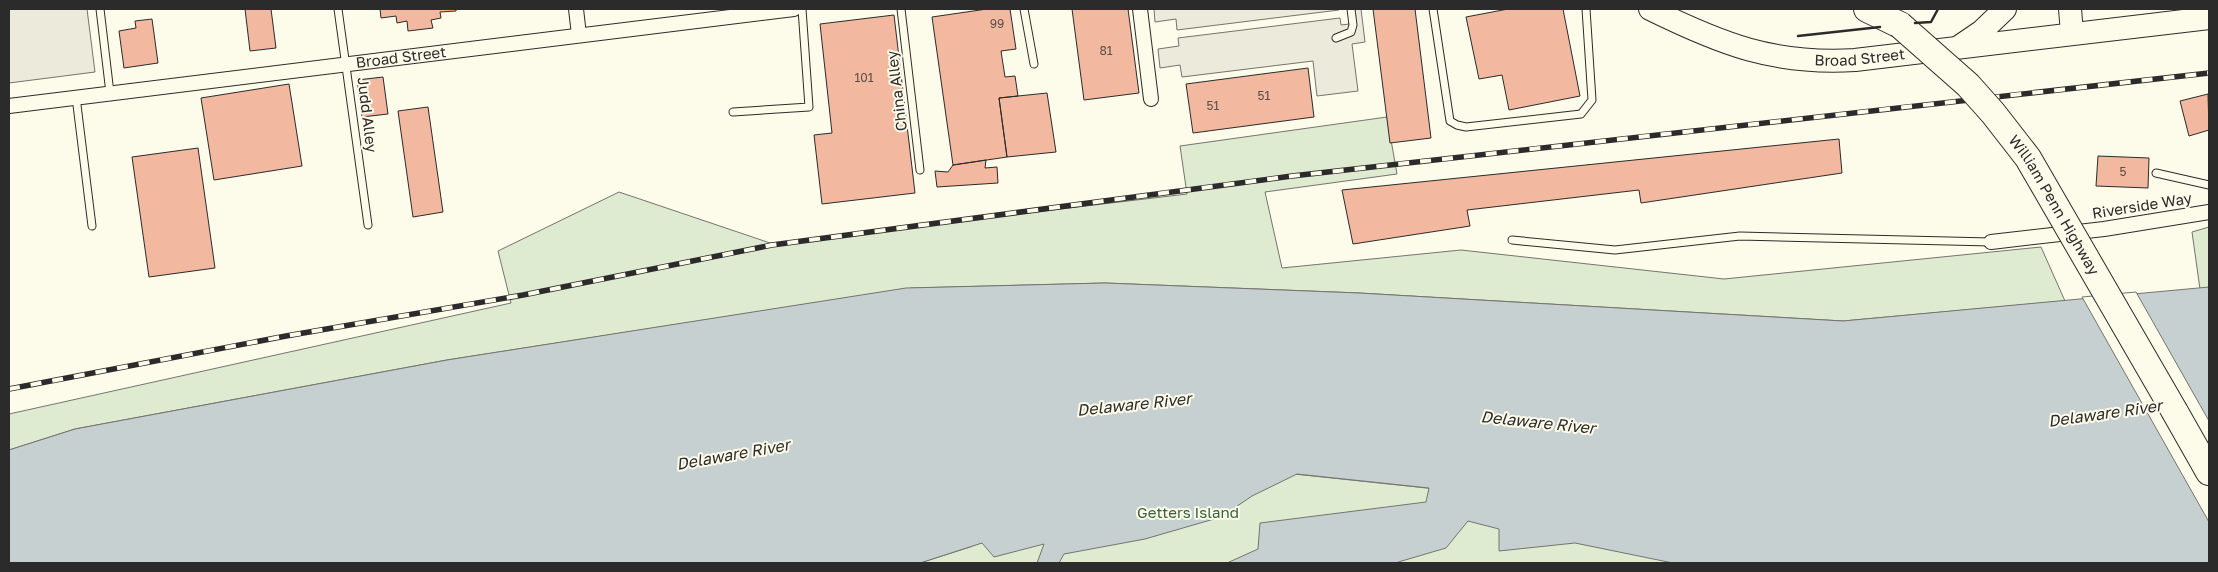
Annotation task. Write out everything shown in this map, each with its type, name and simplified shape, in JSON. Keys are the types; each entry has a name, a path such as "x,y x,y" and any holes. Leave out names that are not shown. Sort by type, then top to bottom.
{"highway":[{"name":"William Penn Highway","path":"1867,9 1892,17 1968,85 1993,113 2028,158 2050,193 2209,472"}],"main road":[{"name":"Broad Street","path":"1650,9 1700,33 1735,47 1793,59 1823,61 1855,60 2209,18"},
{"path":"1957,48 1982,31 2005,9"},
{"path":"2070,9 2079,32"},
{"path":"2079,32 2084,9"}],"street":[{"path":"576,9 579,35"},
{"name":"Broad Street","path":"9,106 347,62 794,9"},
{"path":"1140,9 1151,99"},
{"name":"Riverside Way","path":"1991,242 2104,229 2209,212"}],"lane":[{"path":"100,9 110,93"},
{"name":"Judd Alley","path":"338,9 347,62 368,225"},
{"path":"733,112 809,107 802,9"},
{"name":"China Alley","path":"901,9 920,170"},
{"path":"1024,9 1034,64"},
{"path":"1336,38 1351,32 1353,25 1351,9"},
{"path":"1433,9 1450,121 1466,127 1581,114 1592,100 1586,9"},
{"path":"76,97 92,226"},
{"path":"2156,173 2209,185"},
{"path":"1512,240 1615,250 1740,236 1991,242"}],"green space":[{"path":"1387,117 1397,174 1265,192 1282,268 1461,250 1724,279 2041,247 2065,301 1843,321 1359,293 1105,283 912,288 447,360 75,429 9,450 9,414 511,303 498,251 619,192 779,246 824,237 1187,194 1180,146"},
{"path":"2209,227 2209,287 2200,289 2192,232"},
{"name":"Getters Island","path":"1180,462 1512,497 1789,563 920,563 970,547"}],"shaded area":[{"path":"9,9 87,9 95,72 9,83"},
{"path":"1154,9 1339,10 1177,30 1176,19 1155,22"},
{"path":"1348,9 1361,9 1365,42 1352,44 1358,91 1317,96 1313,61 1182,77 1180,65 1160,68 1158,49 1179,46 1178,38 1340,18 1341,25 1349,24"}],"water":[{"name":"Delaware River","path":"1105,283 1359,293 1843,321 2209,287 2209,563 1673,563 1575,543 1499,551 1499,529 1468,521 1446,548 1395,563 1227,563 1258,549 1260,523 1426,502 1429,488 1297,474 1252,496 1221,517 1145,539 1064,554 1059,563 1037,563 1044,544 994,557 982,543 920,563 9,563 9,450 75,429 447,360 906,288"}],"pier":[{"path":"2136,292 2209,421 2209,522 2082,297"}],"building":[{"path":"245,9 271,9 276,48 250,51"},
{"path":"380,9 456,9 456,11 440,12 441,18 431,20 433,28 408,31 407,21 397,23 396,16 381,18"},
{"path":"987,9 1010,9 1016,49 1001,51 1005,77 1015,76 1018,96 999,98 1007,157 953,165 932,17"},
{"path":"1072,9 1128,9 1139,93 1084,100"},
{"path":"1373,9 1415,9 1431,138 1390,143"},
{"path":"1508,9 1563,9 1580,96 1509,110 1502,75 1479,79 1466,17"},
{"path":"894,15 915,193 822,204 814,135 832,133 820,24"},
{"path":"152,19 158,63 124,68 119,31 136,28 135,21"},
{"path":"1308,68 1314,117 1193,133 1186,84"},
{"path":"383,77 388,114 362,117 357,80"},
{"path":"289,84 302,166 214,180 201,98"},
{"path":"1047,93 1056,152 1007,157 999,98"},
{"path":"2208,94 2209,130 2189,136 2180,101"},
{"path":"428,107 443,212 413,217 398,111"},
{"path":"1839,139 1842,173 1641,203 1639,190 1467,210 1470,226 1353,244 1342,190"},
{"path":"198,148 215,268 149,277 132,157"},
{"path":"2098,156 2149,158 2148,188 2096,186"},
{"path":"986,160 985,168 997,167 998,183 937,187 935,171 948,172 953,165"}],"railway":[{"path":"9,389 286,336 523,295 772,245 1292,176 2209,73"}],"wall":[{"path":"1915,23 1931,22 1938,9"},
{"path":"1798,36 1880,27"}]}
